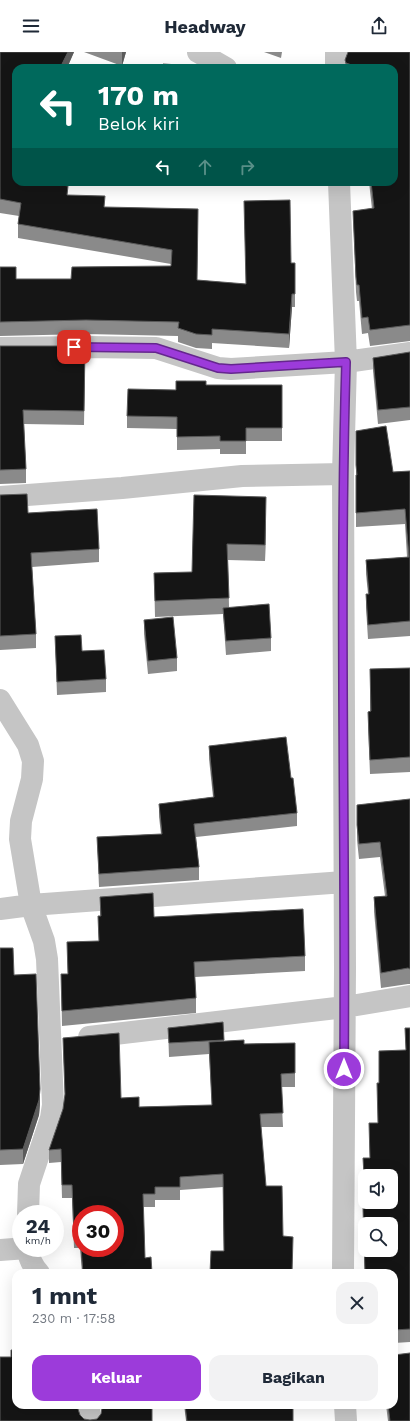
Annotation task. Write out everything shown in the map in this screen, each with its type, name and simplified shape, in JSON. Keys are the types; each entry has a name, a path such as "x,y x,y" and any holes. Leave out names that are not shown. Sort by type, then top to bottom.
{"street":[{"path":"198,52 219,64"},
{"path":"336,52 336,64"},
{"path":"339,186 346,362 343,474 345,1007 343,1269"},
{"path":"0,348 156,348 218,368 231,369 346,362 410,353"},
{"path":"0,497 122,488 242,476 343,474"},
{"path":"0,700 28,745 33,761 32,779 21,821 20,838 31,905 44,941 47,959 53,1105 51,1118 29,1184 28,1205"},
{"path":"0,909 31,905 344,882"},
{"path":"50,1040 130,1033 345,1007 410,996"},
{"path":"0,1250 27,1248 29,1258 36,1269"},
{"path":"89,1409 90,1421"},
{"path":"345,1409 346,1421"}],"building":[{"path":"0,52 68,52 62,64 12,64 12,186 68,186 67,195 105,196 104,207 198,209 197,280 246,284 244,201 290,200 291,263 295,263 295,294 292,294 289,334 212,329 212,335 196,334 178,328 179,322 86,320 0,322 0,267 16,267 16,279 71,279 72,267 171,266 172,250 18,224 21,203 0,199"},
{"path":"348,52 410,52 410,325 370,330 368,317 362,318 359,285 357,285 356,277 353,211 374,208 371,186 398,186 398,64 349,64 346,63 345,60"},
{"path":"0,346 85,346 84,411 23,410 26,469 0,470"},
{"path":"410,352 410,407 378,410 373,358"},
{"path":"176,381 206,381 206,385 282,385 282,428 246,428 246,441 220,441 220,436 177,437 177,417 127,416 128,389 176,390"},
{"path":"386,426 393,472 410,471 410,621 368,625 366,594 369,594 366,560 409,557 405,509 356,513 356,431"},
{"path":"27,494 28,513 97,509 99,549 31,553 36,634 0,636 0,495"},
{"path":"194,495 266,497 265,545 227,544 229,598 155,601 154,573 192,572"},
{"path":"269,604 271,638 226,641 223,608"},
{"path":"173,617 177,658 148,661 144,620"},
{"path":"81,635 82,651 104,650 106,679 57,682 55,636"},
{"path":"410,668 410,757 370,760 368,712 371,711 370,669"},
{"path":"286,737 297,813 194,824 199,867 99,874 97,837 162,834 159,804 214,797 209,746"},
{"path":"410,799 410,969 408,968 381,973 374,897 387,896 380,842 359,844 357,805"},
{"path":"153,893 154,917 303,909 305,956 194,962 196,998 62,1011 61,974 68,974 67,942 99,941 98,916 101,916 100,897"},
{"path":"0,948 13,948 14,975 36,974 40,1089 39,1100 23,1149 0,1150"},
{"path":"223,1022 224,1040 169,1043 168,1028"},
{"path":"405,1028 410,1028 410,1329 398,1330 398,1269 365,1269 365,1257 398,1257 398,1217 363,1217 363,1209 398,1209 398,1169 364,1169 363,1158 370,1158 369,1123 378,1123 377,1083 379,1083 379,1051 406,1050"},
{"path":"119,1033 121,1098 139,1097 139,1107 212,1105 209,1042 244,1040 244,1044 295,1043 295,1073 281,1074 283,1113 260,1114 266,1186 282,1186 283,1236 293,1237 292,1269 210,1269 211,1251 224,1251 223,1174 180,1177 180,1187 155,1187 155,1194 143,1194 145,1258 151,1257 152,1269 83,1269 82,1257 124,1257 124,1205 73,1205 72,1185 62,1185 61,1149 49,1150 63,1109 65,1094 63,1038"},
{"path":"12,1350 12,1409 78,1409 80,1415 84,1419 90,1420 97,1419 101,1414 102,1409 152,1409 152,1421 0,1421 0,1357 11,1357"},
{"path":"410,1353 410,1421 390,1421 388,1409 398,1409 398,1354"},
{"path":"186,1409 293,1409 293,1421 187,1421"}],"route":[{"path":"74,347 156,348 218,368 231,369 346,362 343,474 344,1069"}]}
